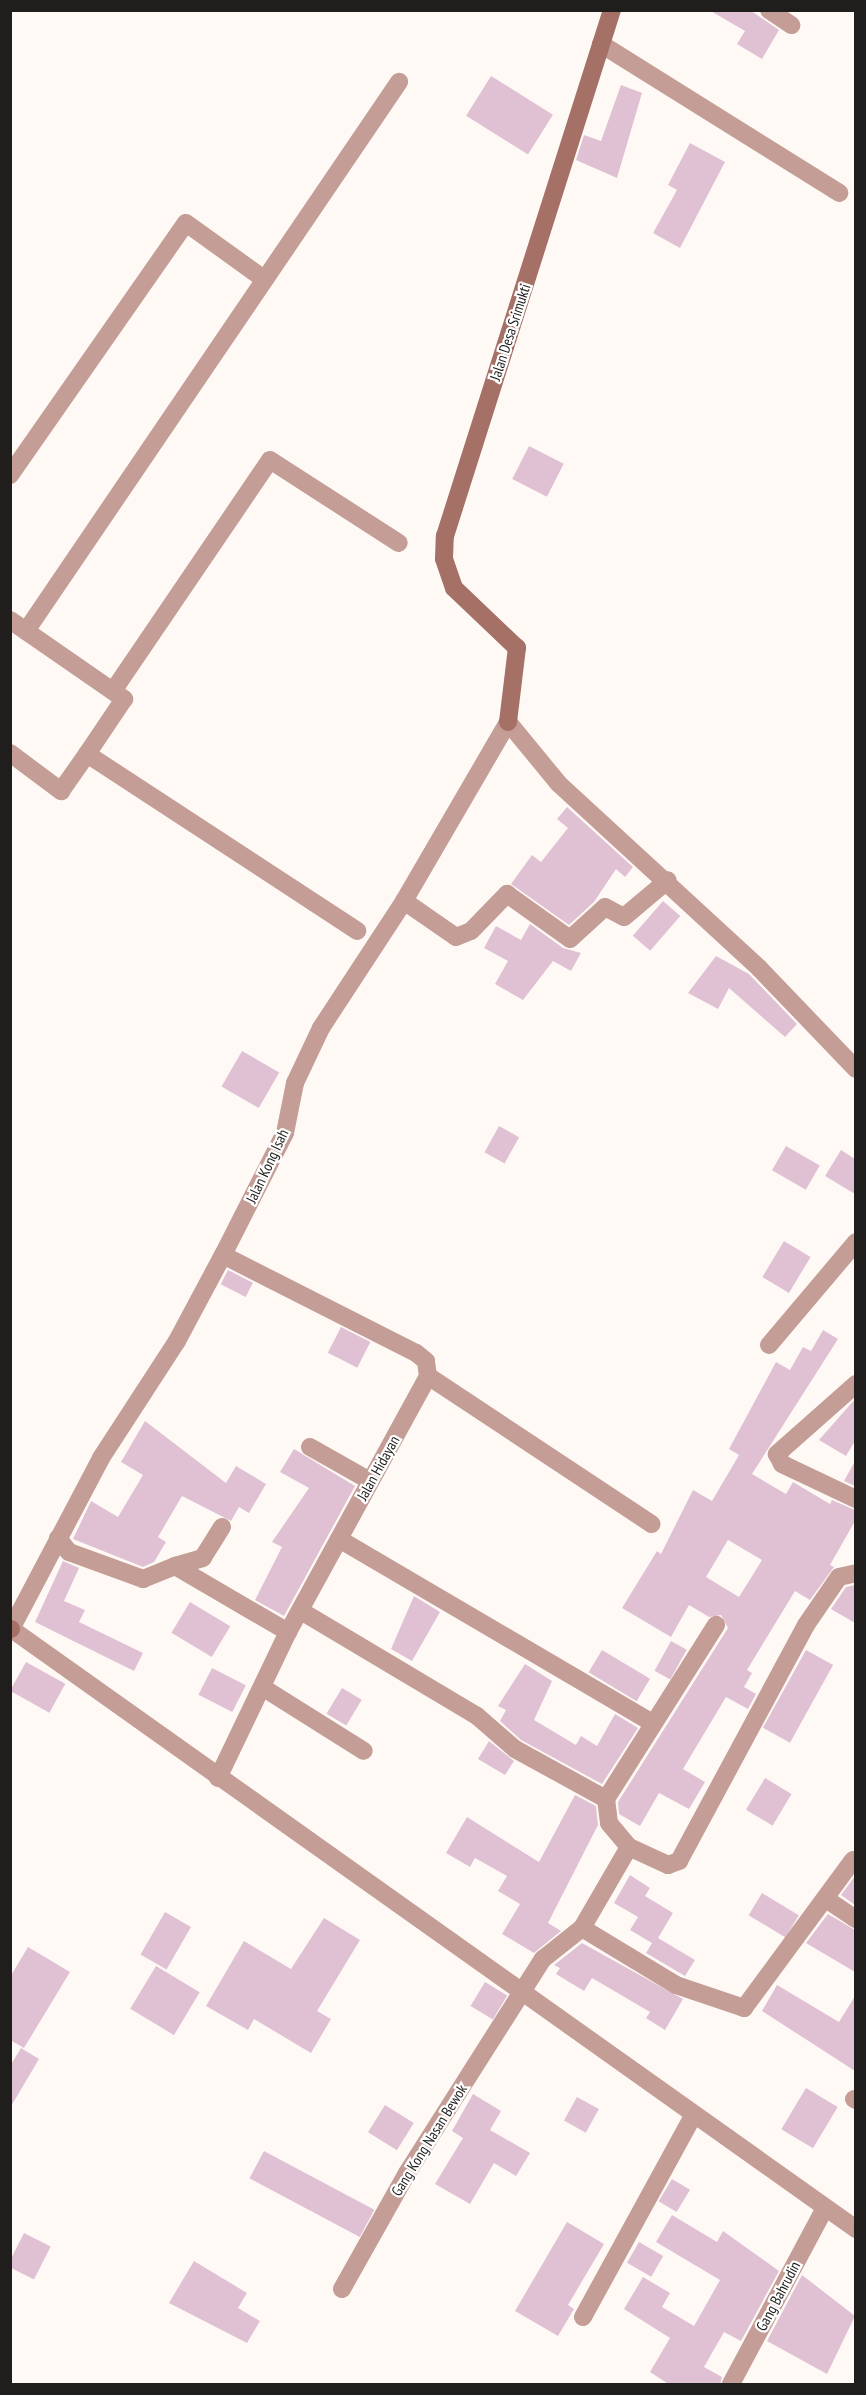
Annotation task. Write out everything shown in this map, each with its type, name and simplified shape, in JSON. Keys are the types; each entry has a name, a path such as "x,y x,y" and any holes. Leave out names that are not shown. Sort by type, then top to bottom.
{"street":[{"name":"Jalan Desa Srimukti","path":"505,633 454,588 444,560 444,536 612,10"},
{"path":"769,10 791,25"},
{"path":"601,44 839,193"},
{"path":"26,631 399,82"},
{"path":"10,475 186,223 264,279"},
{"path":"113,691 270,460 399,543"},
{"path":"10,620 124,699 61,791 10,753"},
{"name":"Jalan Kong Isah","path":"11,1629 58,1538 223,1255 285,1133 295,1083 321,1028 404,901 508,722 518,658 505,633"},
{"path":"508,722 559,784 668,880 855,1069"},
{"path":"87,754 357,932"},
{"path":"404,901 456,937 471,931 507,894 570,939 605,908 624,917 668,880"},
{"path":"769,1345 855,1242"},
{"path":"223,1255 416,1353 426,1361 428,1376 652,1524"},
{"name":"Jalan Hidayan","path":"218,1778 288,1632 428,1376"},
{"path":"855,1384 777,1454 782,1464 855,1499"},
{"path":"310,1447 370,1481"},
{"path":"58,1538 69,1552 143,1579 203,1558 222,1527"},
{"path":"339,1539 652,1722"},
{"path":"175,1566 288,1632"},
{"path":"716,1624 652,1722 606,1799 609,1823 629,1847 668,1865 679,1861 806,1625 839,1577 855,1573"},
{"path":"301,1611 477,1716 515,1749 606,1799"},
{"path":"11,1629 521,1994 855,2229"},
{"path":"262,1688 364,1751"},
{"path":"629,1847 582,1928 676,1985 744,2008 853,1860"},
{"path":"826,1899 855,1919"},
{"name":"Gang Kong Nasan Bewok","path":"342,2289 406,2173 543,1959 582,1928"},
{"path":"583,2318 693,2116"},
{"name":"Gang Bahrudin","path":"731,2385 825,2208"}],"building":[{"path":"709,10 750,10 779,30 762,59 737,44 745,31"},
{"path":"491,76 553,115 528,155 466,116"},
{"path":"621,85 642,93 617,178 576,160 584,135 601,141"},
{"path":"690,143 725,162 680,248 653,233 677,190 668,185"},
{"path":"529,446 564,464 547,497 512,479"},
{"path":"567,807 633,867 625,877 616,869 594,902 569,925 511,884 532,855 541,862 568,828 557,819"},
{"path":"663,901 680,916 650,951 633,936"},
{"path":"530,924 563,948 581,953 571,971 553,961 523,1000 495,984 508,961 484,948 496,926 521,940"},
{"path":"716,956 749,974 797,1024 785,1037 729,988 718,1009 688,993"},
{"path":"242,1051 279,1072 259,1108 221,1087"},
{"path":"499,1126 519,1137 505,1163 484,1152"},
{"path":"786,1146 820,1166 806,1190 772,1170"},
{"path":"841,1150 855,1159 855,1194 825,1176"},
{"path":"784,1241 811,1257 789,1293 762,1277"},
{"path":"228,1270 253,1283 246,1297 221,1284"},
{"path":"341,1327 370,1342 357,1368 328,1353"},
{"path":"823,1330 838,1339 752,1474 786,1494 793,1482 830,1504 832,1500 855,1510 855,1521 830,1565 834,1567 810,1600 795,1591 747,1670 752,1673 744,1687 756,1694 748,1709 726,1697 683,1769 705,1782 689,1809 659,1793 640,1826 619,1814 618,1802 728,1628 721,1615 709,1617 689,1605 671,1637 622,1608 657,1551 661,1554 693,1490 712,1501 739,1455 729,1449 776,1362 790,1370 803,1347 811,1351","holes":["728,1540 762,1560 739,1597 706,1577"]},
{"path":"855,1399 855,1441 846,1456 819,1440"},
{"path":"145,1421 226,1483 236,1466 266,1484 249,1513 239,1507 231,1521 182,1496 158,1537 166,1542 154,1562 143,1567 73,1539 91,1501 118,1517 143,1475 121,1462"},
{"path":"294,1449 355,1486 284,1616 255,1600 282,1547 272,1542 309,1488 280,1472"},
{"path":"855,1461 855,1486 844,1481"},
{"path":"63,1561 79,1568 64,1601 85,1610 79,1622 143,1653 134,1671 35,1622"},
{"path":"855,1585 855,1623 831,1609 846,1587"},
{"path":"414,1596 440,1612 412,1661 391,1649"},
{"path":"190,1602 230,1626 212,1657 171,1633"},
{"path":"671,1641 687,1650 670,1679 655,1671"},
{"path":"602,1650 650,1679 637,1701 589,1672"},
{"path":"806,1650 833,1665 790,1743 763,1728"},
{"path":"26,1662 65,1684 49,1713 10,1691"},
{"path":"525,1664 552,1681 534,1720 576,1745 581,1736 597,1746 615,1714 638,1728 602,1784 521,1740 500,1721 506,1710 498,1706"},
{"path":"212,1668 246,1685 232,1712 198,1695"},
{"path":"342,1688 362,1700 346,1726 327,1714"},
{"path":"489,1741 514,1761 505,1775 478,1759"},
{"path":"765,1778 792,1794 773,1826 746,1810"},
{"path":"575,1795 596,1806 598,1825 548,1923 561,1931 534,1953 502,1934 520,1904 498,1891 507,1876 475,1858 470,1867 446,1853 467,1817 539,1862"},
{"path":"630,1875 650,1888 645,1896 673,1913 658,1938 695,1960 685,1976 646,1953 652,1943 630,1930 638,1917 614,1903"},
{"path":"855,1876 855,1905 841,1895"},
{"path":"762,1893 799,1915 785,1937 749,1915"},
{"path":"165,1912 191,1927 166,1969 140,1954"},
{"path":"828,1914 855,1930 855,1972 806,1943"},
{"path":"324,1918 360,1940 317,2011 331,2019 311,2053 254,2019 248,2030 206,2006 244,1941 291,1969"},
{"path":"582,1943 683,1999 665,2030 646,2018 650,2012 592,1978 584,1991 556,1974 560,1968 554,1965"},
{"path":"28,1947 70,1972 24,2048 10,2040 10,1977"},
{"path":"156,1966 200,1992 174,2035 130,2009"},
{"path":"485,1982 507,1995 493,2019 471,2006"},
{"path":"777,1985 839,2022 855,1996 855,2071 762,2011"},
{"path":"21,2048 39,2059 10,2108 10,2066"},
{"path":"806,2088 838,2107 813,2148 781,2129"},
{"path":"473,2094 501,2111 490,2130 530,2153 516,2176 494,2163 470,2204 435,2184 463,2138 452,2131"},
{"path":"577,2097 599,2109 586,2133 564,2121"},
{"path":"385,2105 414,2123 397,2150 368,2132"},
{"path":"264,2151 374,2210 360,2237 249,2178"},
{"path":"672,2179 690,2190 677,2212 659,2201"},
{"path":"672,2215 717,2242 723,2231 779,2271 741,2341 724,2332 704,2367 722,2377 720,2385 670,2385 650,2372 670,2338 624,2309 643,2277 670,2293 662,2307 694,2326 720,2280 656,2242"},
{"path":"567,2222 604,2244 568,2305 574,2309 558,2336 515,2311"},
{"path":"24,2233 51,2247 34,2280 10,2267 10,2260"},
{"path":"639,2242 663,2256 651,2277 627,2263"},
{"path":"194,2261 247,2293 238,2308 260,2321 247,2343 169,2303"},
{"path":"802,2275 855,2316 827,2374 767,2341"}]}
